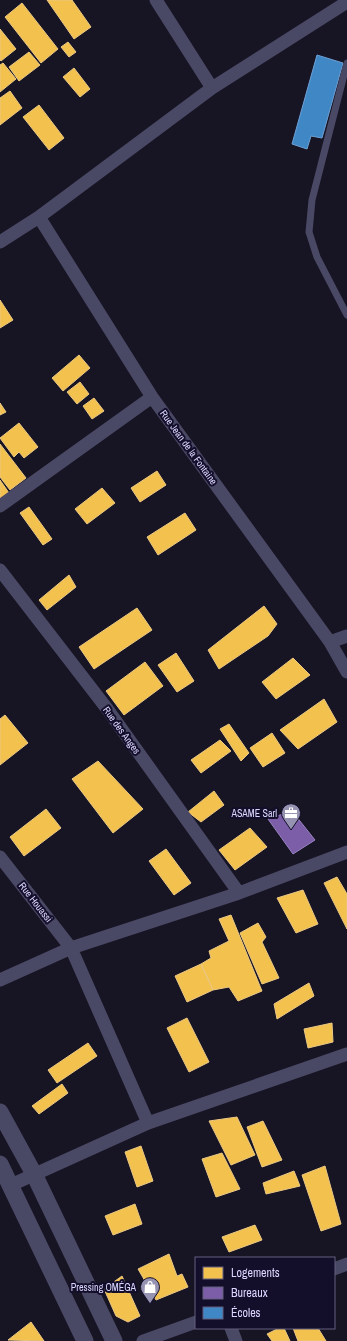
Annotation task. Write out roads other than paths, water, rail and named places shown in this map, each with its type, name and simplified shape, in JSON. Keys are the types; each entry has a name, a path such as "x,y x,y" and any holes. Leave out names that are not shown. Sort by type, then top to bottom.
{"street":[{"path":"156,0 212,88"},
{"path":"0,242 39,217 212,88 347,2"},
{"name":"Rue Jean de la Fontaine","path":"39,217 152,397 330,642 347,672"},
{"path":"0,506 152,397"},
{"name":"Rue des Anges","path":"0,570 108,710 239,892"},
{"path":"330,642 347,636"},
{"path":"0,980 71,948 239,892 347,852"},
{"name":"Rue Houassi","path":"0,857 71,948 148,1123"},
{"path":"10,1185 148,1123 347,1054"},
{"path":"0,1112 34,1174 114,1341"},
{"path":"0,1164 85,1341"},
{"path":"335,1269 347,1264"},
{"path":"143,1341 195,1322"},
{"path":"231,1329 236,1341"}],"lane":[{"path":"347,63 312,200 308,232 317,256 347,315"}],"place":[{"name":"ASAME Sarl","path":"291,830"},
{"name":"Pressing OMÉGA","path":"150,1304"}]}
